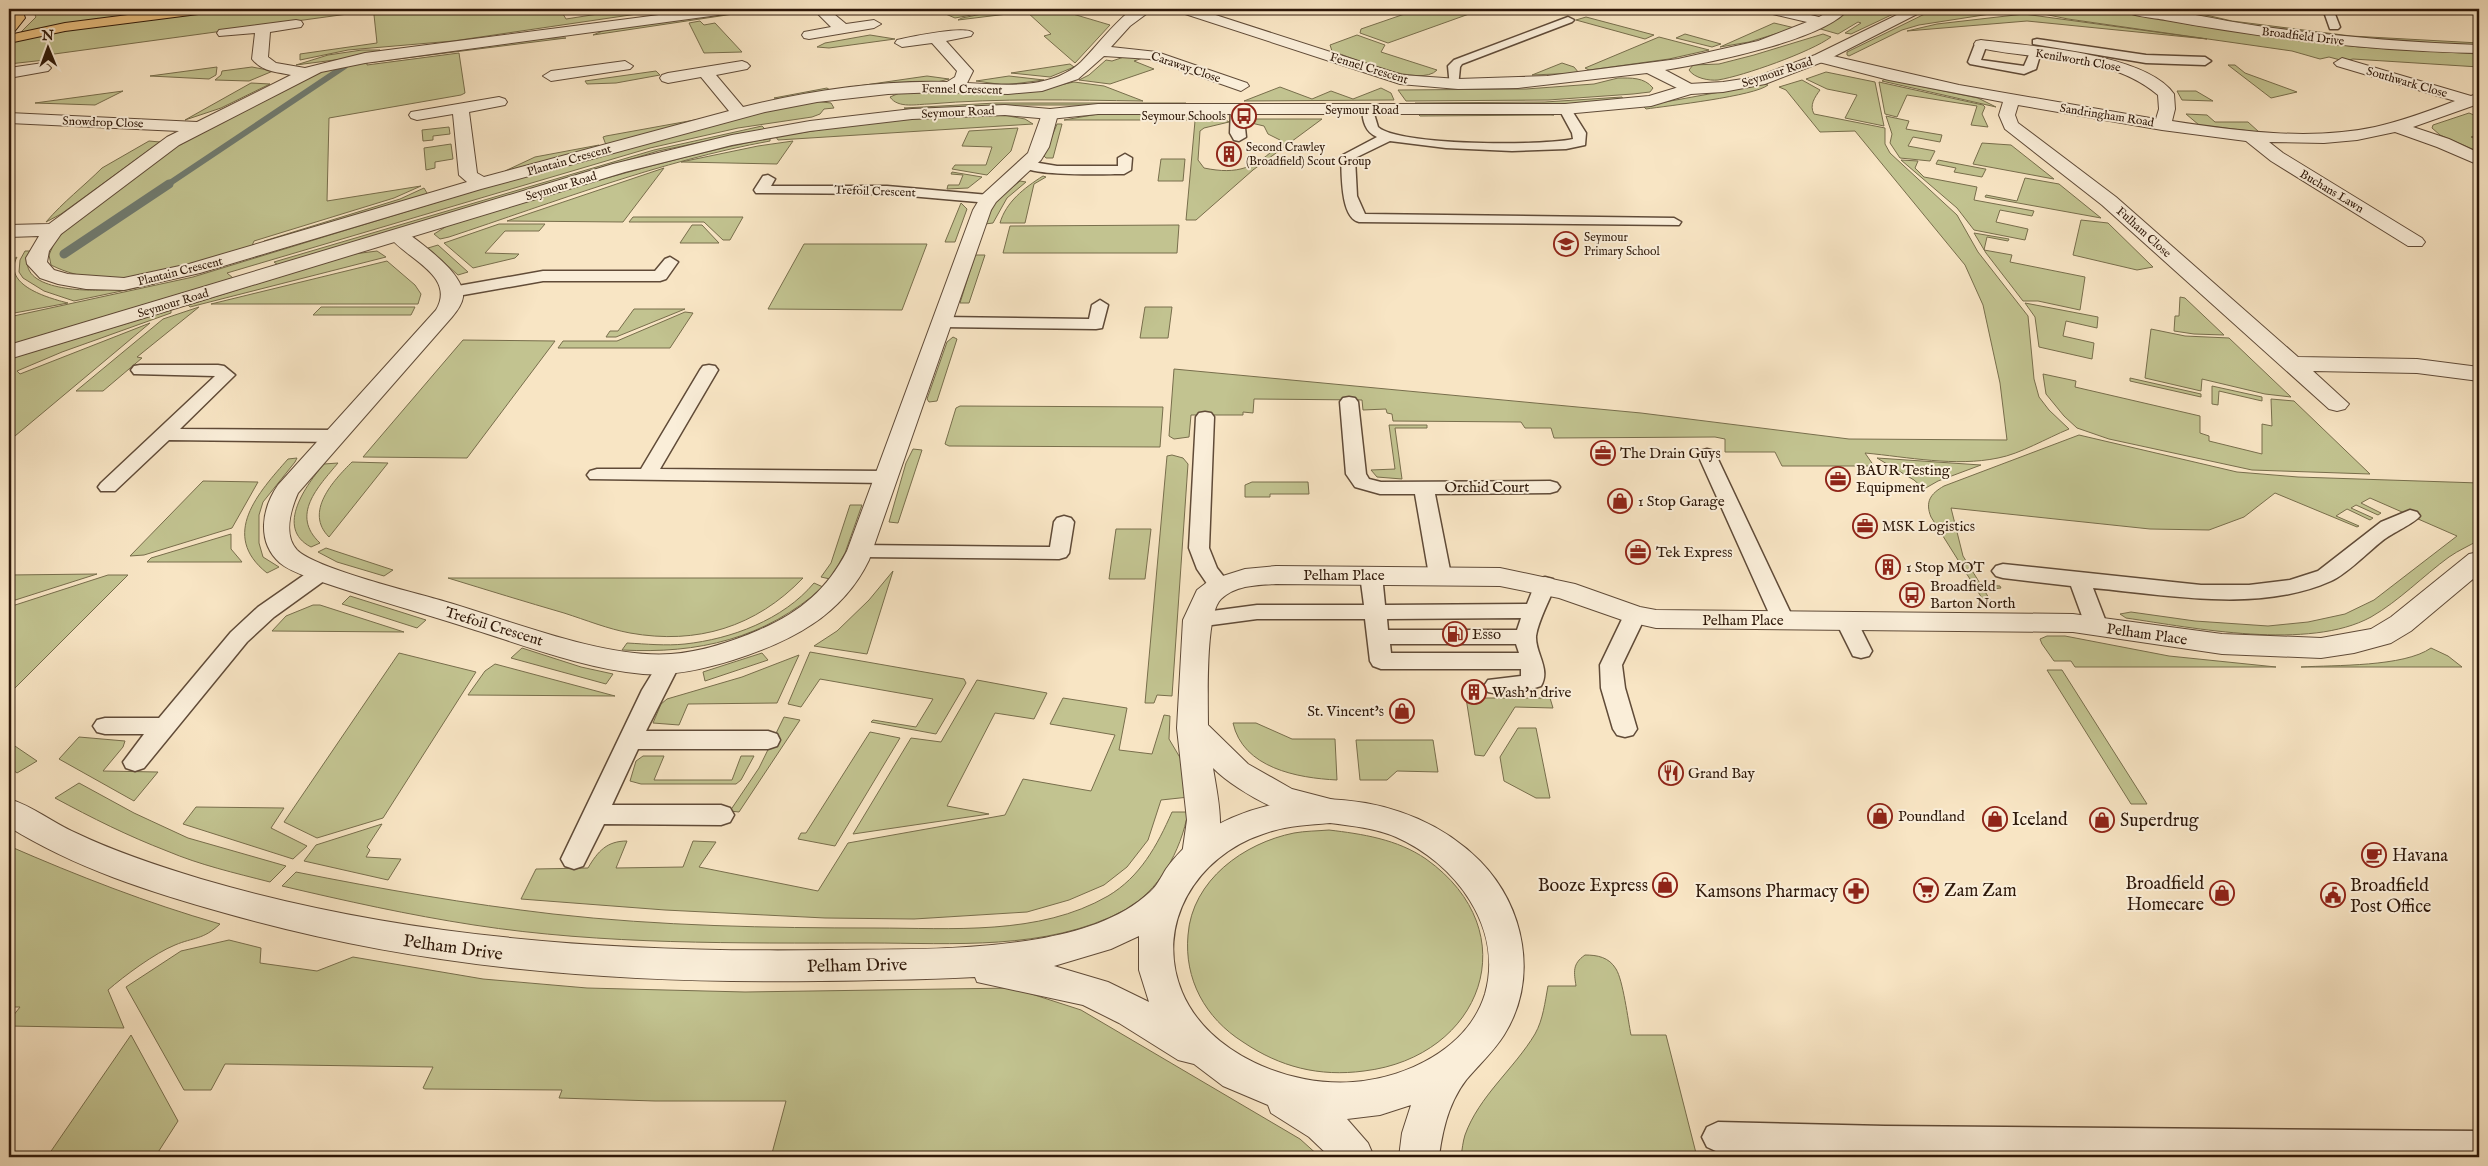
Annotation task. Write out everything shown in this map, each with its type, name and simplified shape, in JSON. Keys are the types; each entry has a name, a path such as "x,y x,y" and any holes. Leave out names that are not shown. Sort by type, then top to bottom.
{"main road":[{"path":"9,29 18,18 17,12 13,9"},
{"path":"9,39 81,25 206,9"}],"street":[{"name":"Plantain Crescent","path":"733,9 676,13 581,44 365,58 327,65 304,72 197,127 146,159 54,230 39,250 36,258 38,264 47,274 65,280 86,284 124,284 194,269 482,184 740,114 782,103 839,96"},
{"path":"820,9 842,29"},
{"name":"Fennel Crescent","path":"839,96 923,87 996,90 1021,89 1057,82 1078,74 1131,16 1146,9"},
{"name":"Fennel Crescent","path":"1184,9 1400,79 1454,84 1537,81 1650,68 1705,58 1789,35 1841,9"},
{"path":"1769,9 1820,21"},
{"name":"Seymour Road","path":"9,352 661,156 732,140 880,117 979,110 1024,111 1050,114 1098,109 1565,109 1650,101 1689,89 1723,87 1753,82 1820,58 1920,9"},
{"name":"Broadfield Drive","path":"2129,9 2199,22 2298,36 2408,46 2479,49"},
{"path":"224,33 296,24"},
{"path":"809,35 874,24"},
{"path":"263,28 260,59 272,66 304,72"},
{"path":"902,43 966,33"},
{"path":"935,37 964,70 962,79 951,87"},
{"path":"581,44 588,71"},
{"name":"Kenilworth Close","path":"1981,44 2036,47 2109,58 2162,88 2167,100 2163,124"},
{"name":"Caraway Close","path":"1100,52 1152,54 1241,86"},
{"name":"Sandringham Road","path":"1820,58 1913,81 2012,100 2252,136 2326,138 2378,132 2475,99"},
{"name":"Southwark Close","path":"2342,63 2475,99"},
{"path":"551,76 625,66"},
{"path":"668,78 742,66"},
{"path":"9,73 44,68"},
{"path":"1650,68 1689,89"},
{"path":"1225,80 1252,71"},
{"path":"705,72 740,114"},
{"path":"872,92 880,117"},
{"path":"839,96 848,121"},
{"name":"Fulham Close","path":"2012,100 2008,115 2010,125 2109,201 2337,404"},
{"path":"417,114 499,102"},
{"path":"460,108 468,175 482,184"},
{"name":"Trefoil Crescent","path":"452,292 452,300 445,313 287,490 278,506 275,525 278,542 290,558 321,573 512,632 604,658 636,663 670,664 702,660 766,639 792,625 817,608 840,587 860,552 971,238 989,199 1027,166 1040,147 1050,114"},
{"name":"Snowdrop Close","path":"9,118 197,127"},
{"path":"2396,127 2443,143 2479,160"},
{"name":"Buchans Lawn","path":"2252,136 2277,157 2415,242"},
{"path":"9,230 54,230"},
{"path":"398,235 441,273 452,292"},
{"path":"2292,364 2417,366 2479,374"},
{"name":"Pelham Place","path":"1220,586 1259,576 1440,575 1500,577 1545,584 1656,620 2065,623 2222,644 2321,648 2354,643 2381,636 2401,624 2479,560"},
{"path":"1199,854 1203,839 1204,812 1192,728 1197,620 1207,596 1220,586"},
{"path":"1192,728 1237,772 1283,799 1330,811 1367,815 1391,822 1430,840 1467,868 1482,886 1495,909 1506,943 1508,961 1504,992 1488,1030 1439,1086 1428,1112 1419,1157"},
{"name":"Pelham Drive","path":"9,811 61,841 139,874 259,910 351,932 436,947 558,960 661,965 789,967 919,963 1032,956 1101,938 1133,922 1166,900"},
{"path":"1330,811 1284,814 1254,822 1221,839 1199,854 1181,874 1166,900 1155,941 1158,974 1163,993 1183,1029 1200,1048 1233,1072 1308,1112 1340,1137 1354,1157"},
{"name":"Pelham Drive","path":"919,963 1018,974 1096,994 1138,1015 1233,1072"},
{"path":"1233,1072 1302,1098 1334,1101 1364,1100 1390,1095 1417,1086 1441,1074 1461,1059"}],"lane":[{"path":"2328,9 2334,27"},
{"path":"1454,84 1454,66 1458,62 1568,20"},
{"path":"2109,58 2205,61"},
{"path":"1237,109 1237,133 1239,137"},
{"path":"1368,110 1370,125 1379,134 1387,137 1447,145 1575,144 1580,142 1581,138 1565,109"},
{"path":"1387,137 1348,156 1350,196 1359,218 1674,222"},
{"path":"1027,166 1057,170 1123,170"},
{"name":"Trefoil Crescent","path":"761,190 887,190 989,199"},
{"path":"650,290 670,262"},
{"path":"452,292 543,276 660,276"},
{"path":"942,322 1095,331 1100,305"},
{"path":"108,487 226,375 218,370 140,370"},
{"path":"648,475 709,370"},
{"name":"Orchid Court","path":"1348,402 1358,479 1362,482 1380,488 1550,487"},
{"path":"1205,417 1199,548 1207,569 1220,586"},
{"path":"163,434 335,436"},
{"path":"1707,455 1783,620"},
{"path":"598,475 885,477"},
{"name":"Orchid Court","path":"1424,488 1440,575"},
{"path":"2003,571 2201,592 2249,592 2292,586 2325,576 2388,526 2410,516"},
{"path":"860,552 1057,561 1064,522"},
{"path":"135,762 253,623 321,573"},
{"path":"1371,575 1382,669 1532,661"},
{"path":"2080,580 2097,627"},
{"path":"1496,686 1516,686 1533,680 1532,661 1525,637 1545,584"},
{"path":"1197,620 1257,612 1535,611"},
{"path":"1625,729 1613,688 1611,665 1636,615"},
{"path":"1846,620 1861,651"},
{"path":"1378,637 1525,637"},
{"path":"574,859 597,814 654,690 670,664"},
{"path":"104,726 164,726"},
{"path":"632,740 768,740"},
{"path":"597,814 721,815"},
{"path":"1718,1137 1895,1141 2479,1146"}],"green space":[{"path":"32,9 184,9 79,22 20,33 36,17"},
{"path":"231,9 560,9 566,19 624,10 634,10 637,14 453,41 348,50 300,60 300,54 377,43 374,15 377,10 47,55 45,60 9,64 9,43 36,36 91,26"},
{"path":"748,9 767,9 593,35 605,30"},
{"path":"934,9 1004,9 955,18"},
{"path":"1007,9 1024,12 958,20 962,18"},
{"path":"1021,9 1056,9 1110,25 1075,63 1044,36 1051,34 1027,12"},
{"path":"1419,9 1483,9 1388,43 1360,33 1361,29"},
{"path":"1850,9 1904,9 1851,34 1845,33 1861,23 1858,22 1838,34 1817,28 1840,18"},
{"path":"1935,9 2009,9 2003,12 1919,25 1902,30 1849,56 1847,55 1847,52"},
{"path":"2019,9 2113,9 2193,25 2358,47 2479,54 2479,67 2353,59 2344,61 2329,57 2320,59 2292,51 2068,19"},
{"path":"2145,9 2180,9 2232,21 2351,36 2479,43 2479,46 2395,42 2311,34"},
{"path":"2024,14 2207,39 2027,21 1907,31 1937,24"},
{"path":"1586,17 1654,35 1645,39 1576,20"},
{"path":"700,21 704,25 715,23 742,52 704,53 689,23"},
{"path":"1774,23 1795,28 1749,42 1720,47"},
{"path":"1685,34 1721,44 1712,47 1676,38"},
{"path":"1823,34 1831,37 1793,56 1729,78 1710,80 1698,77 1689,70 1693,65 1719,64"},
{"path":"870,35 895,39 829,48 817,47 825,43"},
{"path":"1357,35 1385,45 1381,52 1437,70 1429,75 1402,74 1332,51 1330,45"},
{"path":"1659,37 1709,50 1669,59 1589,70 1585,68"},
{"path":"547,38 566,38 374,62 375,59"},
{"path":"362,50 380,50 373,55 296,65 328,55"},
{"path":"459,53 465,93 461,95 329,118 327,201 421,186 394,198 254,241 251,248 177,269 125,278 100,278 75,274 51,265 49,255 55,241 73,223 174,146 312,72 367,62 367,65"},
{"path":"1127,56 1143,58 1134,61 1154,69 1110,84 1079,80 1089,75 1106,60 1112,61"},
{"path":"1562,63 1574,67 1579,73 1532,75"},
{"path":"1070,64 1074,67 1050,77 1011,73"},
{"path":"2228,65 2235,65 2245,73 2297,92 2271,98"},
{"path":"217,67 216,75 209,79 150,76"},
{"path":"252,67 273,71 249,81 215,80 221,75 222,71"},
{"path":"656,71 660,75 616,83 587,84 585,81"},
{"path":"1826,72 1875,82 1884,126 1845,118 1857,95 1827,89 1806,79"},
{"path":"927,76 949,79 929,84 782,99 774,98 827,88 830,90"},
{"path":"1009,76 1044,80 1005,85 976,81"},
{"path":"1618,78 1641,80 1653,88 1650,92 1633,94 1548,100 1406,101 1398,90 1526,89 1594,84"},
{"path":"1885,79 1978,98 1996,107 1882,81"},
{"path":"1802,80 1820,90 1812,104 1814,114 1885,128 1885,144 1890,153 1957,215 1978,252 2028,316 2034,379 2039,397 2049,410 2069,429 2015,453 1982,461 1932,460 1865,453 1874,466 1782,466 1775,452 1725,452 1725,439 1715,437 1554,438 1551,428 1525,428 1521,422 1393,421 1392,414 1387,413 1386,409 1363,410 1362,400 1254,399 1253,413 1243,412 1243,415 1191,415 1189,437 1174,439 1169,436 1174,369 1641,413 1849,439 2007,440 2000,383 1983,305 1965,265 1855,131 1820,132 1786,90 1779,87"},
{"path":"1074,82 1104,86 1143,101 1009,100 908,105 898,103 890,97 902,92 1036,90"},
{"path":"1879,82 1983,105 1985,107 1982,114 1988,127 1971,125 1977,106 1907,95 1897,117 1885,114"},
{"path":"251,83 270,84 221,108 185,120"},
{"path":"1764,84 1768,85 1729,97 1646,109 1643,106"},
{"path":"1280,87 1312,99 1331,91 1353,99 1381,88 1391,93 1394,100 1244,101"},
{"path":"123,91 95,105 35,103"},
{"path":"2177,91 2196,91 2213,101 2182,100"},
{"path":"1622,97 1623,99 1597,102 1546,105 1417,105 1415,103 1545,102"},
{"path":"814,101 831,103 834,108 824,109 820,114 812,117 738,128 650,148 227,273 233,278 9,345 9,317 193,277 477,190 757,112"},
{"path":"996,103 1186,103 1185,105 996,105 912,110 904,108"},
{"path":"1539,113 1554,115 1420,116 1418,114"},
{"path":"2469,113 2479,117 2479,134 2471,137 2479,140 2479,152 2440,135 2432,128 2433,125"},
{"path":"1098,114 1191,114 1190,120 1064,120"},
{"path":"2186,114 2207,115 2215,122 2248,122 2259,132 2199,125"},
{"path":"1003,115 1025,119 1033,124 778,140 776,137 918,118"},
{"path":"1886,116 1909,121 1906,129 1942,135 1940,142 1913,137 1908,146 1935,151 1930,161 1900,158 1890,143 1892,134"},
{"path":"711,117 606,145 603,137 606,136"},
{"path":"1200,119 1224,119 1229,122 1204,128 1200,131 1198,160 1204,168 1227,171 1245,168 1254,164 1280,144 1280,140 1268,134 1264,126 1247,122 1252,119 1322,119 1253,170 1196,220 1186,220 1195,121"},
{"path":"1057,124 1062,124 1053,158 1046,158 1044,156"},
{"path":"762,126 765,129 658,151 278,265 274,262 654,150"},
{"path":"449,127 450,134 433,136 433,140 423,141 422,130"},
{"path":"1018,128 1011,151 987,175 952,169 955,165 986,165 992,147 962,146 969,131"},
{"path":"770,138 770,141 729,149 648,171 449,237 440,239 434,234 447,226 607,178 688,156"},
{"path":"149,141 160,142 61,214 46,222 102,168"},
{"path":"793,141 777,164 681,162 758,146"},
{"path":"1982,143 2011,145 2054,179 1973,164"},
{"path":"451,144 453,159 435,162 435,168 426,170 424,148"},
{"path":"599,145 600,147 505,171 535,157"},
{"path":"1161,159 1185,159 1183,181 1158,181"},
{"path":"1901,160 1918,161 1915,168 1924,177 1977,187 1974,200 2034,211 2032,216 2000,210 1996,222 2028,229 2025,240 1974,230 1957,208"},
{"path":"1938,160 1986,169 1982,177 1954,172 1956,168 1936,164"},
{"path":"664,168 623,222 507,221"},
{"path":"952,172 982,177 968,188 947,189 948,185 959,185 963,175 951,174"},
{"path":"1043,176 1046,177 1034,184 1025,223 1000,223 1011,202 1029,185"},
{"path":"2025,178 2059,184 2101,218 1985,197 1986,195 2017,201"},
{"path":"1020,181 1026,182 1007,198 993,223 985,224 995,202"},
{"path":"424,188 430,198 261,246 264,241 400,199"},
{"path":"961,203 967,209 955,242 945,242"},
{"path":"633,217 743,217 730,240 723,240 704,222 629,222"},
{"path":"2081,220 2108,223 2153,267 2137,270 2073,255"},
{"path":"499,224 545,224 539,231 505,231 485,253 519,254 515,258 473,268 444,243"},
{"path":"692,225 702,225 719,243 680,243"},
{"path":"1179,225 1177,253 1003,253 1010,226"},
{"path":"1974,233 2009,239 2008,241 1987,237 1984,250"},
{"path":"804,244 927,244 902,310 768,309"},
{"path":"438,245 468,272 458,275 428,248"},
{"path":"1984,250 2012,255 2010,262 2085,277 2080,310 2038,301 2023,301"},
{"path":"25,251 30,251 27,264 31,273 40,280 52,285 80,290 103,290 155,284 74,301 44,291 23,278 19,272 20,260"},
{"path":"377,251 386,257 190,307 188,305 354,254"},
{"path":"975,255 985,255 969,303 960,303"},
{"path":"17,257 14,267 21,283 39,294 68,303 9,314 9,262"},
{"path":"387,261 415,285 421,294 418,304 211,304"},
{"path":"2180,297 2185,298 2224,335 2174,331 2175,316 2179,316"},
{"path":"2025,303 2098,317 2097,328 2066,321 2063,336 2094,343 2092,359 2039,347 2035,317"},
{"path":"199,307 137,357 142,358 103,391 76,391 163,319"},
{"path":"321,307 415,307 411,315 313,315"},
{"path":"1145,307 1172,307 1168,338 1140,338"},
{"path":"634,309 685,309 616,337 606,337 610,331 618,331"},
{"path":"171,310 171,313 62,352 17,371 20,374 150,323 9,441 9,359"},
{"path":"685,312 693,313 670,348 558,348 563,341 617,341"},
{"path":"2151,329 2185,336 2229,338 2291,397 2265,394 2202,379 2201,391 2145,378"},
{"path":"953,337 957,339 937,401 929,402 927,399 947,342"},
{"path":"463,340 555,341 467,458 363,457"},
{"path":"2043,374 2076,381 2075,387 2200,416 2200,433 2209,436 2209,441 2262,454 2262,424 2272,426 2271,399 2294,401 2370,474 2252,470 2109,439 2077,428 2064,416 2046,394"},
{"path":"2130,378 2201,394 2201,397 2130,381"},
{"path":"2212,386 2262,397 2262,401 2219,391 2218,405 2212,404"},
{"path":"960,406 1163,407 1160,447 949,446 945,444 956,408"},
{"path":"1389,425 1427,425 1427,428 1395,428 1402,479 1377,477 1371,470 1395,469"},
{"path":"2079,435 2237,472 2298,477 2479,483 2479,540 2456,552 2391,604 2371,617 2345,627 2316,633 2284,635 2251,634 2126,618 2120,614 2131,612 2195,621 2268,626 2308,622 2345,614 2374,600 2457,536 2370,498 2361,503 2381,513 2378,515 2356,505 2351,508 2373,518 2370,520 2347,509 2336,516 2359,526 2357,527 2275,493 2244,517 2209,530 2150,529 1951,508 1963,556 1981,585 2000,586 2001,588 1984,590 1992,603 1985,603 1931,517 1929,503 1932,495 1944,486"},
{"path":"913,449 922,450 898,523 889,522 906,463"},
{"path":"1172,455 1183,458 1188,464 1172,696 1157,695 1154,703 1145,703 1167,456"},
{"path":"297,458 263,502 259,515 259,543 263,557 279,567 267,573 253,559 246,544 245,529 249,514 266,485 288,459"},
{"path":"1877,458 1981,465 1938,481 1924,489 1914,480"},
{"path":"352,462 388,463 329,537 322,527 319,517 320,507 330,487"},
{"path":"338,463 316,491 310,502 307,522 311,533 320,543 311,547 300,539 295,529 294,518 297,506 310,483 324,464"},
{"path":"203,481 258,482 232,528 144,555 130,556"},
{"path":"1252,482 1308,482 1309,494 1270,494 1270,497 1245,497 1245,485"},
{"path":"850,505 862,505 845,553 830,579 821,577 831,563"},
{"path":"1116,529 1151,529 1145,579 1109,579"},
{"path":"231,534 231,549 242,562 147,562 151,558"},
{"path":"326,548 393,570 384,576 337,562 318,552"},
{"path":"893,571 867,654 814,646 837,631 869,600"},
{"path":"97,574 9,602 9,575"},
{"path":"108,575 128,575 9,694 9,607"},
{"path":"448,578 803,578 766,609 745,620 702,634 655,636 605,627"},
{"path":"814,583 823,587 801,605 754,631 729,640 704,646 677,649 650,651 622,650 627,643 685,644 720,638 738,632 772,617 801,596"},
{"path":"350,596 426,620 417,628 342,604"},
{"path":"313,605 320,605 404,632 272,631 286,616"},
{"path":"2047,636 2065,636 2169,656 2276,667 2075,667 2071,661 2054,661 2040,639"},
{"path":"522,648 581,667 613,674 606,684 511,658"},
{"path":"2431,648 2448,656 2462,667 2301,667 2387,662 2404,659"},
{"path":"810,652 964,679 966,683 936,734 871,722 873,720 916,727 933,699 820,679 801,707 788,704"},
{"path":"399,653 476,672 383,818 317,838 284,822"},
{"path":"762,653 768,660 705,681 703,672"},
{"path":"799,655 777,703 688,704 679,725 653,723 661,704 667,699 742,677"},
{"path":"495,664 615,696 468,695 485,671"},
{"path":"2047,670 2062,670 2147,804 2131,804"},
{"path":"977,680 1047,693 1034,719 995,713 947,806 989,814 853,834 911,738 941,742"},
{"path":"1063,698 1127,708 1119,750 1152,754 1164,715 1170,716 1169,739 1185,766 1189,797 1161,800 1148,840 1127,867 1104,885 1069,900 1027,912 914,919 825,918 665,910 521,899 536,869 588,868 599,852 609,845 620,841 627,841 616,868 683,867 693,841 716,842 699,867 818,891 848,843 1005,815 1023,779 1091,791 1115,735 1050,724"},
{"path":"1466,698 1550,698 1553,708 1515,707 1484,756 1475,755"},
{"path":"784,717 800,720 739,812 730,811 759,768"},
{"path":"1233,723 1256,723 1292,739 1335,739 1337,780 1305,777 1274,768 1248,751 1239,738"},
{"path":"1518,728 1536,728 1550,798 1536,798 1504,781 1500,757"},
{"path":"870,732 900,738 835,846 798,839 801,833 806,833"},
{"path":"79,737 125,741 123,747 103,771 158,772 134,801 59,759"},
{"path":"1356,740 1433,740 1438,772 1397,771 1387,780 1360,780"},
{"path":"9,742 37,761 17,773 9,767"},
{"path":"643,756 664,756 654,780 732,780 741,756 754,756 741,780 736,784 641,784 630,781 636,761"},
{"path":"79,783 134,813 188,838 286,866 270,882 205,865 179,856 110,826 55,798"},
{"path":"196,807 284,808 271,828 307,846 293,859 183,824"},
{"path":"1172,812 1188,812 1180,841 1158,882 1136,903 1093,924 1063,933 999,942 933,944 720,943 572,936 523,932 450,921 282,886 296,872 489,906 593,918 674,924 795,928 934,929 994,927 1024,924 1053,918 1081,909 1108,896 1129,880 1146,860 1154,849"},
{"path":"382,824 367,847 370,850 366,857 401,859 388,880 304,861 316,845"},
{"path":"1329,830 1391,842 1426,859 1458,888 1476,921 1483,954 1478,987 1463,1017 1438,1042 1405,1061 1347,1073 1316,1071 1286,1064 1257,1051 1243,1042 1218,1021 1200,996 1190,967 1188,951 1188,935 1192,915 1199,897 1210,881 1224,867 1257,845 1275,838 1298,832"},
{"path":"9,846 113,888 220,924 203,936 158,953 108,990 124,1028 9,1026 9,1021 20,1007 9,1007"},
{"path":"229,940 261,948 260,963 317,971 353,957 483,979 587,988 745,992 1013,988 1081,1010 1300,1139 1320,1157 771,1157 786,1101 655,1101 559,1098 562,1090 425,1089 423,1088 433,1067 225,1064 211,1090 184,1090 126,987 181,951"},
{"path":"1585,955 1602,958 1610,962 1619,974 1631,1035 1666,1035 1697,1157 1461,1157 1465,1135 1471,1121 1488,1095 1527,1047 1538,1029 1548,986 1576,986 1576,965"},
{"path":"131,1035 178,1121 155,1157 47,1157"}],"waterway":[{"path":"167,185 345,66"},
{"path":"64,254 169,184"}],"place":[{"name":"Seymour Schools","path":"1244,116"},
{"name":"Second Crawley (Broadfield) Scout Group","path":"1229,154"},
{"name":"Seymour Primary School","path":"1566,244"},
{"name":"The Drain Guys","path":"1603,453"},
{"name":"BAUR Testing Equipment","path":"1838,479"},
{"name":"1 Stop Garage","path":"1620,501"},
{"name":"MSK Logistics","path":"1865,526"},
{"name":"Tek Express","path":"1638,552"},
{"name":"1 Stop MOT","path":"1888,567"},
{"name":"Broadfield Barton North","path":"1912,595"},
{"name":"Esso","path":"1455,634"},
{"name":"Wash'n drive","path":"1474,692"},
{"name":"St. Vincent's","path":"1402,711"},
{"name":"Grand Bay","path":"1671,773"},
{"name":"Poundland","path":"1880,816"},
{"name":"Iceland","path":"1995,819"},
{"name":"Superdrug","path":"2102,820"},
{"name":"Havana","path":"2374,855"},
{"name":"Booze Express","path":"1665,885"},
{"name":"Zam Zam","path":"1926,890"},
{"name":"Kamsons Pharmacy","path":"1856,891"},
{"name":"Broadfield Homecare","path":"2222,893"},
{"name":"Broadfield Post Office","path":"2333,895"}]}
